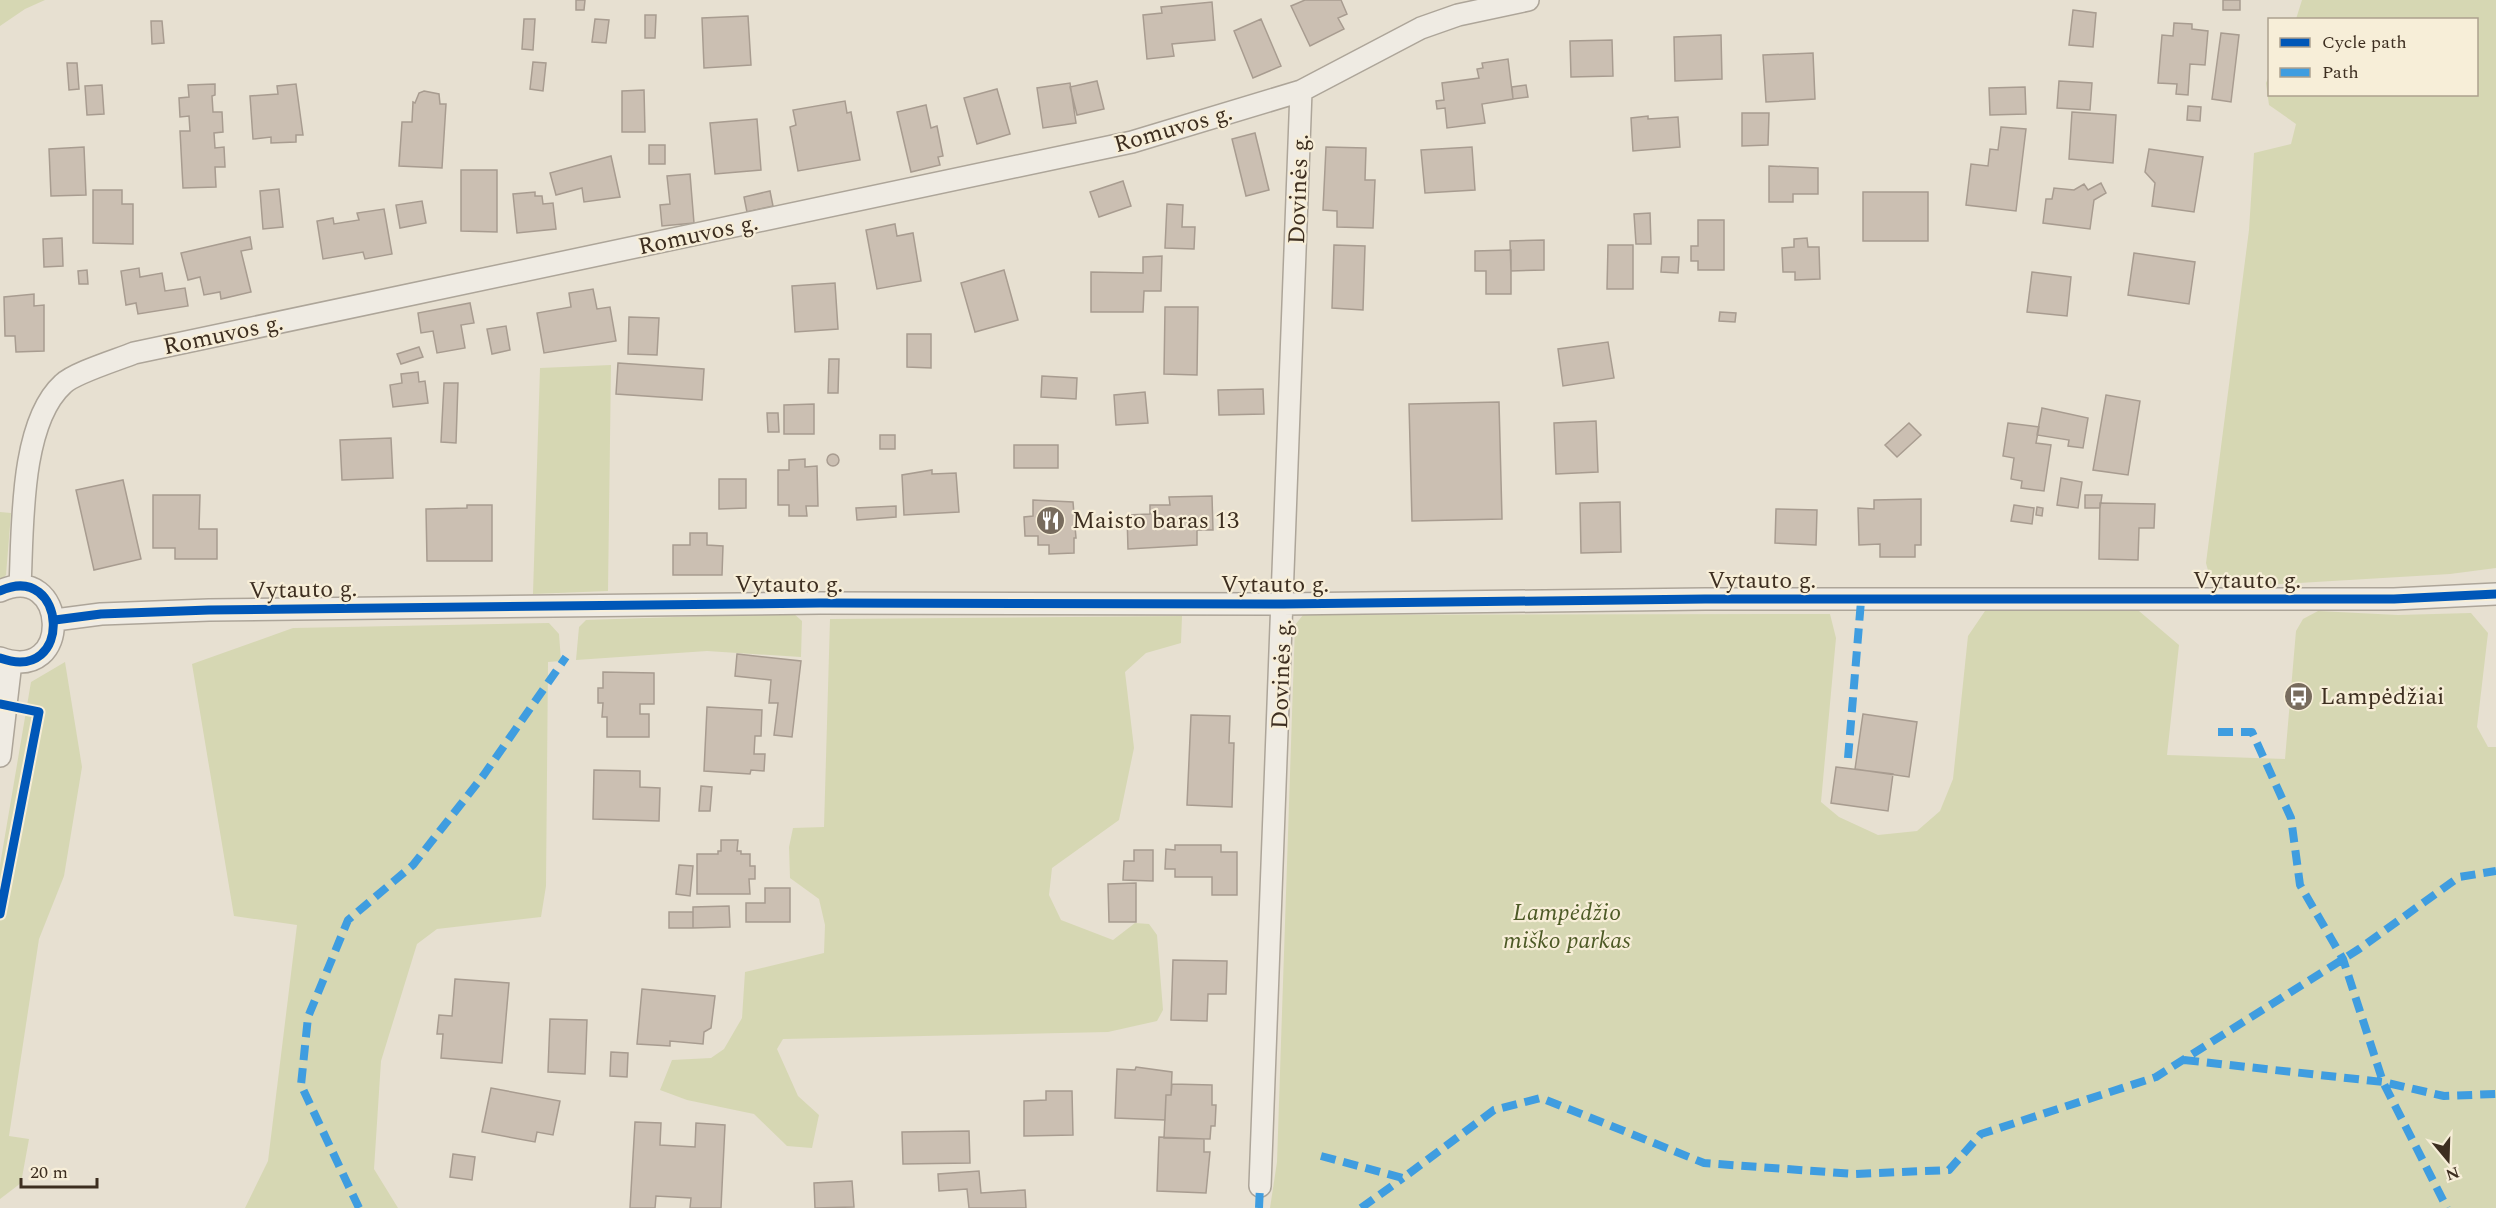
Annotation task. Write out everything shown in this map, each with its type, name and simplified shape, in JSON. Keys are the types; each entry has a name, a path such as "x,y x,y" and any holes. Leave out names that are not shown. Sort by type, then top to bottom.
{"street":[{"name":"Romuvos g.","path":"10,588 28,472 36,432 44,411 53,394 65,382 134,353 1132,142 1301,91 1421,28 1458,15 1528,0"},
{"name":"Dovinės g.","path":"1260,1186 1301,91"},
{"path":"0,756 6,660 25,662 38,656 48,646 54,634 55,620 51,607 44,597 32,589 10,588"},
{"name":"Vytauto g.","path":"55,620 101,614 201,610 410,607 820,603 1283,604 1705,599 2394,599 2496,594"}],"green space":[{"path":"0,0 45,0 25,9 0,26"},
{"path":"2302,0 2496,0 2496,568 2450,574 2248,586 2210,578 2206,563 2249,230 2254,153 2291,144 2296,124 2269,105 2266,83 2268,78 2268,96 2478,96 2478,18 2296,18"},
{"path":"611,365 608,591 533,594 540,368"},
{"path":"0,512 11,513 6,575 0,581"},
{"name":"Lampėdžio miško parkas","path":"1985,611 2139,611 2179,645 2167,755 2285,759 2296,631 2303,619 2318,611 2398,615 2471,613 2488,633 2477,727 2488,747 2496,747 2496,1208 1270,1208 1277,1162 1295,625 1303,615 1830,614 1836,638 1821,802 1839,817 1878,835 1917,831 1940,811 1953,779 1968,636"},
{"path":"793,613 802,621 801,657 707,651 576,660 579,627 586,620"},
{"path":"1182,616 1181,643 1146,653 1125,672 1134,748 1119,820 1052,868 1049,895 1061,920 1113,940 1135,923 1149,924 1157,935 1163,1010 1157,1021 1108,1032 783,1039 777,1049 798,1096 819,1115 812,1148 787,1146 754,1114 687,1100 660,1090 672,1060 711,1058 724,1049 742,1018 745,972 824,953 825,925 819,899 790,878 789,847 793,828 824,827 830,619"},
{"path":"549,623 559,634 561,661 548,662 546,886 541,917 437,929 417,944 381,1061 374,1169 398,1208 245,1208 268,1161 297,925 234,916 192,664 293,628"},
{"path":"65,662 82,767 64,876 39,939 9,1136 29,1139 21,1183 0,1199 0,865 31,682"}],"building":[{"path":"576,0 585,0 584,10 576,10"},
{"path":"1305,0 1341,0 1347,14 1338,18 1344,29 1310,46 1291,6"},
{"path":"2223,0 2240,0 2240,10 2223,10"},
{"path":"1212,2 1215,40 1172,44 1174,56 1147,59 1143,15 1162,13 1161,7"},
{"path":"2073,10 2096,13 2093,47 2069,45"},
{"path":"645,15 656,15 655,38 645,38"},
{"path":"748,16 751,65 704,68 702,18"},
{"path":"524,19 535,19 533,50 522,49"},
{"path":"595,19 609,20 606,43 592,42"},
{"path":"1261,19 1281,66 1253,78 1234,31"},
{"path":"151,21 162,21 164,43 152,44"},
{"path":"2174,23 2192,24 2192,29 2208,31 2205,65 2190,64 2188,95 2176,94 2177,84 2158,83 2162,35 2173,36"},
{"path":"2221,33 2239,35 2231,102 2212,99"},
{"path":"1721,35 1722,79 1675,81 1674,37"},
{"path":"1612,40 1613,76 1571,77 1570,41"},
{"path":"1813,53 1815,99 1766,102 1763,55"},
{"path":"1508,59 1513,99 1482,104 1485,123 1447,128 1445,108 1437,109 1436,101 1444,100 1442,83 1479,78 1477,69 1483,68 1482,63"},
{"path":"533,62 546,63 543,91 530,89"},
{"path":"67,63 77,63 79,89 69,90"},
{"path":"1097,81 1104,109 1077,115 1070,87"},
{"path":"2059,81 2092,83 2090,110 2057,108"},
{"path":"1070,83 1076,123 1043,128 1037,88"},
{"path":"215,84 215,95 212,96 213,112 222,112 223,132 214,133 215,148 224,147 225,167 215,167 216,187 183,188 180,131 190,131 189,116 180,117 179,98 189,97 188,85"},
{"path":"296,84 303,135 296,135 296,142 271,143 271,137 253,139 250,96 278,94 277,86"},
{"path":"102,85 104,114 87,115 85,86"},
{"path":"1526,85 1528,97 1513,99 1512,87"},
{"path":"2025,87 2026,114 1990,115 1989,88"},
{"path":"997,89 1010,134 977,144 964,98"},
{"path":"644,90 645,132 622,132 622,91"},
{"path":"424,91 439,94 440,104 446,104 442,168 399,166 402,122 412,122 413,102 415,103 419,93"},
{"path":"845,101 847,113 851,112 860,160 798,171 790,127 796,125 793,110"},
{"path":"926,105 931,128 937,126 943,156 938,157 940,165 911,172 897,112"},
{"path":"2188,106 2201,107 2200,121 2187,120"},
{"path":"2072,112 2116,115 2113,163 2069,159"},
{"path":"1742,113 1769,113 1768,145 1742,146"},
{"path":"1648,116 1648,119 1678,117 1680,147 1633,151 1631,118"},
{"path":"757,119 761,170 715,174 710,123"},
{"path":"2001,127 2026,129 2016,211 1966,205 1971,164 1988,166 1990,149 1998,150"},
{"path":"1255,133 1269,190 1246,196 1232,139"},
{"path":"649,145 665,145 665,164 649,164"},
{"path":"84,147 86,195 51,196 49,149"},
{"path":"1326,147 1366,148 1365,180 1375,180 1373,228 1337,227 1337,211 1323,210"},
{"path":"1472,147 1475,190 1425,193 1421,150"},
{"path":"2149,149 2203,157 2194,212 2152,206 2155,183 2145,172"},
{"path":"611,156 620,197 584,202 582,188 556,195 550,173"},
{"path":"1769,166 1818,168 1818,194 1793,194 1793,202 1769,202"},
{"path":"461,170 497,170 497,232 461,231"},
{"path":"690,174 694,223 662,226 660,205 670,204 667,176"},
{"path":"1123,181 1131,206 1099,217 1090,192"},
{"path":"2101,183 2106,193 2094,200 2090,229 2043,223 2046,199 2052,199 2054,188 2074,190 2084,184 2088,190"},
{"path":"279,189 283,227 263,229 260,191"},
{"path":"93,190 122,190 122,204 133,204 133,244 93,243"},
{"path":"770,191 773,206 747,212 744,197"},
{"path":"535,192 535,196 542,196 543,204 553,203 556,229 517,233 513,194"},
{"path":"1863,192 1928,192 1928,241 1863,241"},
{"path":"422,201 426,223 400,228 396,205"},
{"path":"1167,204 1183,205 1182,227 1195,227 1194,249 1165,248"},
{"path":"384,209 392,254 365,259 363,252 323,259 317,221 333,218 334,224 359,220 357,213"},
{"path":"1650,213 1651,244 1636,244 1634,214"},
{"path":"1698,220 1724,220 1724,270 1698,270 1698,261 1691,261 1691,246 1698,246"},
{"path":"895,224 897,236 913,233 921,281 877,289 866,230"},
{"path":"250,237 252,249 241,251 251,292 221,299 220,292 204,295 200,277 188,280 181,253"},
{"path":"62,238 63,266 44,267 43,239"},
{"path":"1807,238 1808,247 1819,247 1820,279 1795,280 1795,272 1783,272 1782,248 1794,247 1794,239"},
{"path":"1544,240 1544,270 1511,271 1510,241"},
{"path":"1334,245 1365,246 1363,310 1332,308"},
{"path":"1608,245 1633,245 1633,289 1607,289"},
{"path":"1511,250 1511,294 1486,294 1486,271 1475,271 1475,251"},
{"path":"2134,253 2195,262 2189,304 2128,295"},
{"path":"1162,256 1161,291 1144,291 1143,312 1091,312 1091,272 1143,273 1143,257"},
{"path":"1662,257 1679,257 1678,273 1661,272"},
{"path":"139,268 140,277 162,273 165,291 185,288 188,306 138,314 136,303 126,305 121,271"},
{"path":"87,270 88,284 79,284 78,271"},
{"path":"1004,270 1018,320 975,332 961,283"},
{"path":"2032,272 2071,277 2067,316 2027,312"},
{"path":"835,283 838,329 795,332 792,286"},
{"path":"593,289 597,309 610,307 616,341 544,353 537,313 571,307 569,293"},
{"path":"34,294 34,306 44,305 44,351 16,352 15,336 5,336 4,297"},
{"path":"470,303 474,323 461,325 465,348 437,353 433,331 421,333 418,313"},
{"path":"1165,307 1198,307 1197,375 1164,374"},
{"path":"1720,312 1736,313 1735,322 1719,321"},
{"path":"629,317 659,318 657,355 628,354"},
{"path":"506,326 510,350 492,354 487,329"},
{"path":"907,334 931,334 931,368 907,367"},
{"path":"1608,342 1614,378 1563,386 1558,349"},
{"path":"419,347 423,357 401,364 397,354"},
{"path":"829,359 839,359 838,393 828,393"},
{"path":"618,363 704,369 702,400 616,394"},
{"path":"418,372 419,382 425,381 428,403 393,407 390,385 402,383 401,374"},
{"path":"1042,376 1077,378 1076,399 1041,397"},
{"path":"444,383 458,383 456,443 441,442"},
{"path":"1263,389 1264,414 1219,415 1218,390"},
{"path":"1145,392 1148,423 1116,425 1114,395"},
{"path":"2106,395 2140,401 2128,475 2093,470"},
{"path":"1499,402 1502,519 1412,521 1409,404"},
{"path":"814,404 814,434 784,434 784,405"},
{"path":"2042,408 2088,418 2083,448 2068,446 2069,440 2037,435"},
{"path":"767,413 778,413 779,432 768,432"},
{"path":"1596,421 1598,472 1556,474 1554,423"},
{"path":"1909,423 1921,435 1897,457 1885,445"},
{"path":"2008,423 2039,427 2036,443 2051,445 2044,491 2021,488 2022,481 2011,479 2014,458 2003,456"},
{"path":"880,435 895,435 895,449 880,449"},
{"path":"391,438 393,478 342,480 340,440"},
{"path":"1014,445 1058,445 1058,468 1014,468"},
{"path":"835,454 839,460 835,466 831,466 827,458"},
{"path":"805,459 805,467 817,466 818,506 806,506 807,516 789,516 789,505 778,505 778,470 789,470 789,460"},
{"path":"932,470 932,474 956,473 959,512 904,515 902,475"},
{"path":"2061,478 2082,482 2078,508 2057,505"},
{"path":"719,479 746,479 746,508 719,509"},
{"path":"123,480 141,559 94,570 76,490"},
{"path":"153,495 200,495 199,529 217,529 217,559 175,559 175,548 153,548"},
{"path":"2085,495 2102,495 2100,508 2085,508"},
{"path":"1212,496 1213,530 1197,530 1197,545 1128,549 1127,515 1150,514 1150,505 1170,505 1169,497"},
{"path":"1921,499 1921,545 1915,545 1915,557 1880,557 1880,544 1859,545 1858,508 1874,509 1874,500"},
{"path":"1033,500 1073,502 1076,538 1074,538 1074,553 1049,554 1049,545 1038,545 1038,536 1025,536 1024,517 1033,516"},
{"path":"1620,502 1621,552 1581,553 1580,503"},
{"path":"2100,503 2155,504 2154,528 2139,528 2138,560 2099,559"},
{"path":"467,505 492,505 492,561 427,561 426,509 467,508"},
{"path":"2014,505 2034,508 2032,524 2011,521"},
{"path":"896,506 896,517 857,520 856,508"},
{"path":"2037,507 2043,508 2042,516 2036,515"},
{"path":"1776,509 1817,510 1816,545 1775,543"},
{"path":"690,533 707,533 707,545 723,546 722,575 673,575 673,545 690,545"},
{"path":"737,654 801,661 792,737 774,735 778,703 769,703 771,680 735,676"},
{"path":"603,672 654,673 654,704 640,704 640,714 649,714 649,737 607,737 607,717 602,717 603,703 598,703 598,688 603,688"},
{"path":"707,707 762,710 761,736 755,736 754,754 765,754 764,771 751,770 750,774 704,771"},
{"path":"1863,714 1917,722 1909,777 1855,769"},
{"path":"1191,715 1230,716 1229,743 1234,743 1232,807 1187,805"},
{"path":"1836,767 1893,774 1888,811 1831,803"},
{"path":"594,770 640,771 640,787 660,788 659,821 593,819"},
{"path":"701,786 712,787 710,811 699,811"},
{"path":"721,840 738,840 737,851 741,851 741,854 750,854 750,866 755,866 755,879 749,879 750,894 697,894 697,854 718,854 718,851 721,851"},
{"path":"1175,845 1221,845 1221,852 1237,852 1237,895 1212,895 1212,877 1175,877 1175,869 1165,869 1166,849 1175,850"},
{"path":"1134,850 1153,850 1153,881 1123,880 1124,861 1134,861"},
{"path":"679,865 693,866 690,896 676,894"},
{"path":"1136,883 1136,922 1109,922 1108,884"},
{"path":"765,888 790,888 790,922 746,922 746,903 765,903"},
{"path":"729,906 730,927 693,928 693,907"},
{"path":"669,912 693,912 693,928 669,928"},
{"path":"1173,960 1227,961 1226,994 1208,994 1207,1021 1171,1020"},
{"path":"455,979 509,983 502,1063 441,1058 443,1034 437,1034 439,1015 452,1016"},
{"path":"642,989 715,996 711,1028 704,1032 703,1044 670,1041 670,1046 637,1044"},
{"path":"550,1019 587,1020 585,1074 548,1072"},
{"path":"611,1052 628,1053 627,1077 610,1076"},
{"path":"1136,1067 1172,1072 1171,1095 1166,1095 1165,1120 1115,1118 1117,1069 1135,1070"},
{"path":"1172,1084 1212,1085 1212,1105 1216,1105 1215,1126 1211,1126 1210,1139 1164,1138 1166,1095 1171,1095"},
{"path":"491,1088 560,1101 553,1135 537,1132 535,1142 482,1132"},
{"path":"1046,1091 1072,1091 1073,1135 1024,1136 1024,1101 1046,1100"},
{"path":"635,1122 661,1123 660,1145 695,1147 696,1123 725,1125 721,1208 690,1208 691,1198 656,1196 655,1208 630,1208"},
{"path":"969,1131 970,1163 903,1164 902,1132"},
{"path":"1159,1137 1204,1139 1204,1152 1210,1152 1206,1193 1157,1191"},
{"path":"453,1154 475,1157 472,1180 450,1177"},
{"path":"979,1171 981,1193 1025,1190 1026,1208 969,1208 967,1189 939,1191 938,1174"},
{"path":"852,1181 854,1207 815,1208 814,1183"}],"marked path":[{"path":"1848,758 1861,601"},
{"path":"359,1208 301,1085 308,1017 348,920 413,865 483,776 566,657"},
{"path":"2218,732 2252,732 2291,818 2300,885 2343,959 2383,1082 2447,1208"},
{"path":"1321,1156 1403,1178 1494,1110 1541,1098 1704,1163 1855,1174 1949,1170 1981,1134 2156,1077 2359,949 2459,877 2496,871"},
{"path":"2184,1060 2383,1082 2444,1096 2496,1094"},
{"path":"1361,1208 1403,1178"},
{"path":"1259,1208 1260,1186"}],"cycle path":[{"path":"0,591 22,586 39,592 49,606 53,623 51,640 41,655 24,662 0,658"},
{"path":"55,620 101,614 209,610 820,603 1283,604 1705,599 2394,599 2496,594"},
{"path":"0,704 39,712 0,914"}],"place":[{"name":"Maisto baras 13","path":"1051,520"},
{"name":"Lampėdžiai","path":"2299,696"}]}
